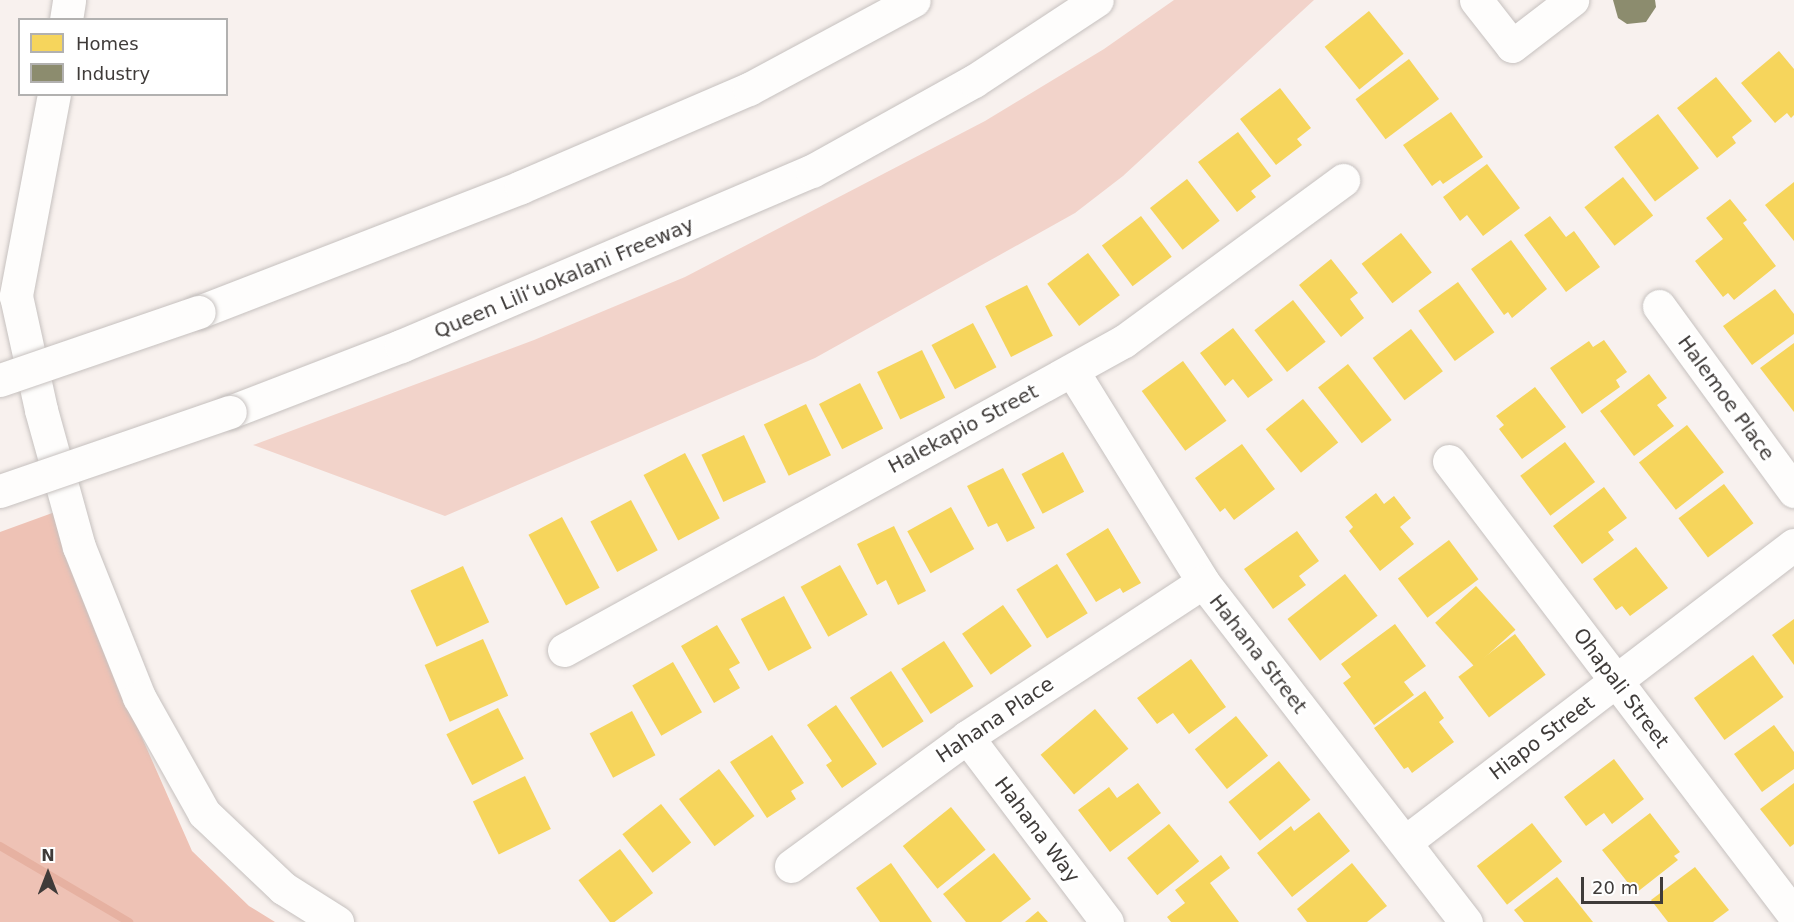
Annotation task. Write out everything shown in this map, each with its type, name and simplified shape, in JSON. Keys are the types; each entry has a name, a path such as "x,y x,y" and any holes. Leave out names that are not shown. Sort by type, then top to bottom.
{"main road":[{"path":"66,18 69,0"},
{"path":"0,380 199,312 521,187 738,93 914,0"},
{"name":"Queen Liliʻuokalani Freeway","path":"0,491 230,412 433,333 812,171 974,81 1097,0"},
{"path":"1476,0 1512,46 1572,0"},
{"path":"54,96 16,296 41,410 79,547 139,698 204,813 283,888 337,922"},
{"name":"Halekapio Street","path":"564,650 904,460 1073,372 1124,341 1343,180"},
{"name":"Halemoe Place","path":"1659,306 1794,491"},
{"name":"Hahana Street","path":"1073,372 1203,582 1466,922"},
{"name":"Ohapali Street","path":"1449,461 1794,915"},
{"name":"Hiapo Street","path":"1405,842 1794,545"},
{"name":"Hahana Place","path":"791,866 967,737 1203,582"},
{"name":"Hahana Way","path":"967,737 1107,922"}],"shaded area":[{"path":"1174,0 1314,0 1123,176 1075,213 815,358 445,516 253,445 534,340 685,277 985,121 1104,49"},
{"path":"55,512 95,631 192,851 249,906 275,922 0,922 0,532"}],"building: Homes":[{"path":"1369,11 1404,54 1359,90 1325,47"},
{"path":"1779,51 1794,69 1794,115 1791,118 1787,113 1775,123 1741,83"},
{"path":"1409,59 1439,99 1386,139 1355,99"},
{"path":"1716,77 1752,121 1732,137 1736,143 1717,158 1677,108"},
{"path":"1280,88 1311,128 1297,139 1302,145 1276,165 1240,119"},
{"path":"1451,112 1483,157 1443,184 1440,180 1432,186 1403,145"},
{"path":"1658,114 1699,168 1655,201 1614,147"},
{"path":"1238,132 1271,176 1251,191 1256,197 1237,212 1198,162"},
{"path":"1487,164 1520,208 1483,236 1467,215 1460,221 1443,197"},
{"path":"1623,177 1653,216 1615,246 1584,207"},
{"path":"1187,179 1220,221 1183,250 1150,208"},
{"path":"1794,182 1794,241 1765,205"},
{"path":"1730,199 1747,220 1743,223 1776,266 1734,300 1728,293 1723,297 1695,261 1723,239 1706,218"},
{"path":"1141,216 1172,257 1133,286 1102,245"},
{"path":"1550,216 1566,237 1574,231 1600,267 1566,292 1524,235"},
{"path":"1401,233 1432,272 1392,303 1362,264"},
{"path":"1511,240 1547,289 1512,318 1508,312 1504,315 1471,269"},
{"path":"1088,253 1120,295 1079,326 1047,284"},
{"path":"1331,259 1358,293 1350,299 1364,318 1341,337 1299,285"},
{"path":"1458,282 1494,332 1455,361 1418,311"},
{"path":"1027,285 1053,336 1011,357 985,306"},
{"path":"1775,289 1794,314 1794,334 1752,365 1723,326"},
{"path":"1293,300 1326,342 1287,372 1254,330"},
{"path":"973,323 996,367 955,389 932,345"},
{"path":"1233,328 1273,380 1248,398 1233,379 1225,386 1200,353"},
{"path":"1411,329 1443,371 1405,400 1373,358"},
{"path":"1604,340 1627,372 1616,380 1620,387 1582,414 1550,368 1589,341 1593,347"},
{"path":"1794,343 1794,412 1760,368"},
{"path":"922,350 945,398 900,420 877,372"},
{"path":"1183,361 1226,421 1185,451 1142,391"},
{"path":"1348,364 1392,420 1362,443 1318,387"},
{"path":"1649,374 1667,398 1657,405 1674,426 1634,456 1600,411"},
{"path":"860,383 883,428 842,449 819,404"},
{"path":"1535,387 1566,427 1522,459 1499,429 1504,425 1496,416"},
{"path":"1303,399 1338,443 1301,473 1266,429"},
{"path":"806,404 831,455 789,476 764,425"},
{"path":"1687,425 1724,472 1676,510 1639,463"},
{"path":"744,435 766,482 723,502 701,455"},
{"path":"1565,442 1595,482 1550,516 1520,476"},
{"path":"1242,444 1275,489 1234,520 1225,508 1220,512 1195,478"},
{"path":"1063,452 1084,492 1043,514 1022,474"},
{"path":"685,453 720,518 678,540 644,475"},
{"path":"1003,468 1035,528 1007,542 997,523 988,527 967,486"},
{"path":"1724,484 1753,523 1708,557 1678,518"},
{"path":"1604,487 1627,518 1608,532 1614,540 1582,564 1553,526"},
{"path":"1376,493 1384,504 1394,496 1411,518 1400,527 1414,544 1380,571 1349,531 1353,527 1345,517"},
{"path":"631,500 658,550 617,572 590,522"},
{"path":"951,507 974,549 931,573 907,531"},
{"path":"562,517 600,588 566,605 528,535"},
{"path":"894,526 926,591 898,605 886,580 877,585 857,544"},
{"path":"1108,528 1141,583 1123,593 1120,588 1096,602 1066,554"},
{"path":"1297,531 1319,561 1299,576 1306,585 1273,609 1244,569"},
{"path":"1449,540 1478,579 1427,618 1398,579"},
{"path":"1636,547 1668,588 1630,616 1622,606 1616,610 1593,579"},
{"path":"1057,564 1088,613 1047,639 1016,589"},
{"path":"840,565 868,615 828,637 801,587"},
{"path":"463,566 489,622 437,647 410,591"},
{"path":"1345,574 1378,616 1320,661 1287,619"},
{"path":"1476,586 1515,630 1475,667 1435,623"},
{"path":"784,596 812,648 768,671 741,619"},
{"path":"1003,605 1032,646 991,675 962,634"},
{"path":"1794,619 1794,665 1772,635"},
{"path":"1395,624 1426,666 1404,682 1414,695 1374,725 1343,683 1351,677 1341,664"},
{"path":"717,625 740,663 729,669 740,688 714,703 681,646"},
{"path":"1515,634 1546,675 1489,717 1458,677"},
{"path":"483,639 508,696 450,722 425,665"},
{"path":"944,641 973,686 931,714 901,669"},
{"path":"1753,655 1784,697 1725,740 1694,698"},
{"path":"1191,659 1226,707 1189,734 1173,713 1157,724 1137,698"},
{"path":"673,662 702,712 661,736 632,686"},
{"path":"891,671 924,721 883,748 850,698"},
{"path":"1425,691 1444,718 1439,722 1454,742 1412,773 1408,767 1404,769 1374,728"},
{"path":"836,705 877,764 842,788 826,765 832,761 807,725"},
{"path":"498,708 524,759 472,785 446,734"},
{"path":"1095,709 1128,749 1074,794 1041,755"},
{"path":"632,711 655,755 613,778 590,734"},
{"path":"1236,716 1268,756 1227,789 1195,749"},
{"path":"1774,725 1794,752 1794,769 1762,792 1734,754"},
{"path":"772,735 804,783 791,791 796,799 767,818 730,762"},
{"path":"1614,759 1644,799 1612,824 1604,813 1586,826 1564,797"},
{"path":"1279,761 1310,800 1260,841 1228,802"},
{"path":"719,769 755,816 715,846 679,799"},
{"path":"525,776 551,829 499,854 473,801"},
{"path":"1138,783 1161,813 1110,852 1078,810 1109,787 1117,798"},
{"path":"1794,783 1794,844 1790,847 1760,809"},
{"path":"661,804 691,843 653,873 622,834"},
{"path":"951,807 986,850 937,889 903,846"},
{"path":"1319,812 1350,851 1292,897 1257,853 1291,826 1294,831"},
{"path":"1650,813 1680,852 1674,856 1678,860 1636,893 1602,850"},
{"path":"1532,823 1562,862 1507,905 1477,866"},
{"path":"1169,824 1199,861 1157,895 1127,858"},
{"path":"620,849 653,893 615,922 610,922 578,880"},
{"path":"994,853 1031,899 1001,922 966,922 943,894"},
{"path":"1221,855 1230,868 1210,883 1239,922 1171,922 1167,917 1185,903 1175,890"},
{"path":"891,863 932,922 880,922 856,888"},
{"path":"1352,863 1387,906 1367,922 1307,922 1297,909"},
{"path":"1695,867 1729,910 1713,922 1668,922 1651,900"},
{"path":"1557,877 1593,922 1524,922 1514,910"},
{"path":"1038,911 1048,922 1025,922"}],"building: Industry":[{"path":"1613,0 1655,0 1656,7 1646,22 1627,24 1618,18"}],"waterway":[{"path":"0,846 129,922"}]}
